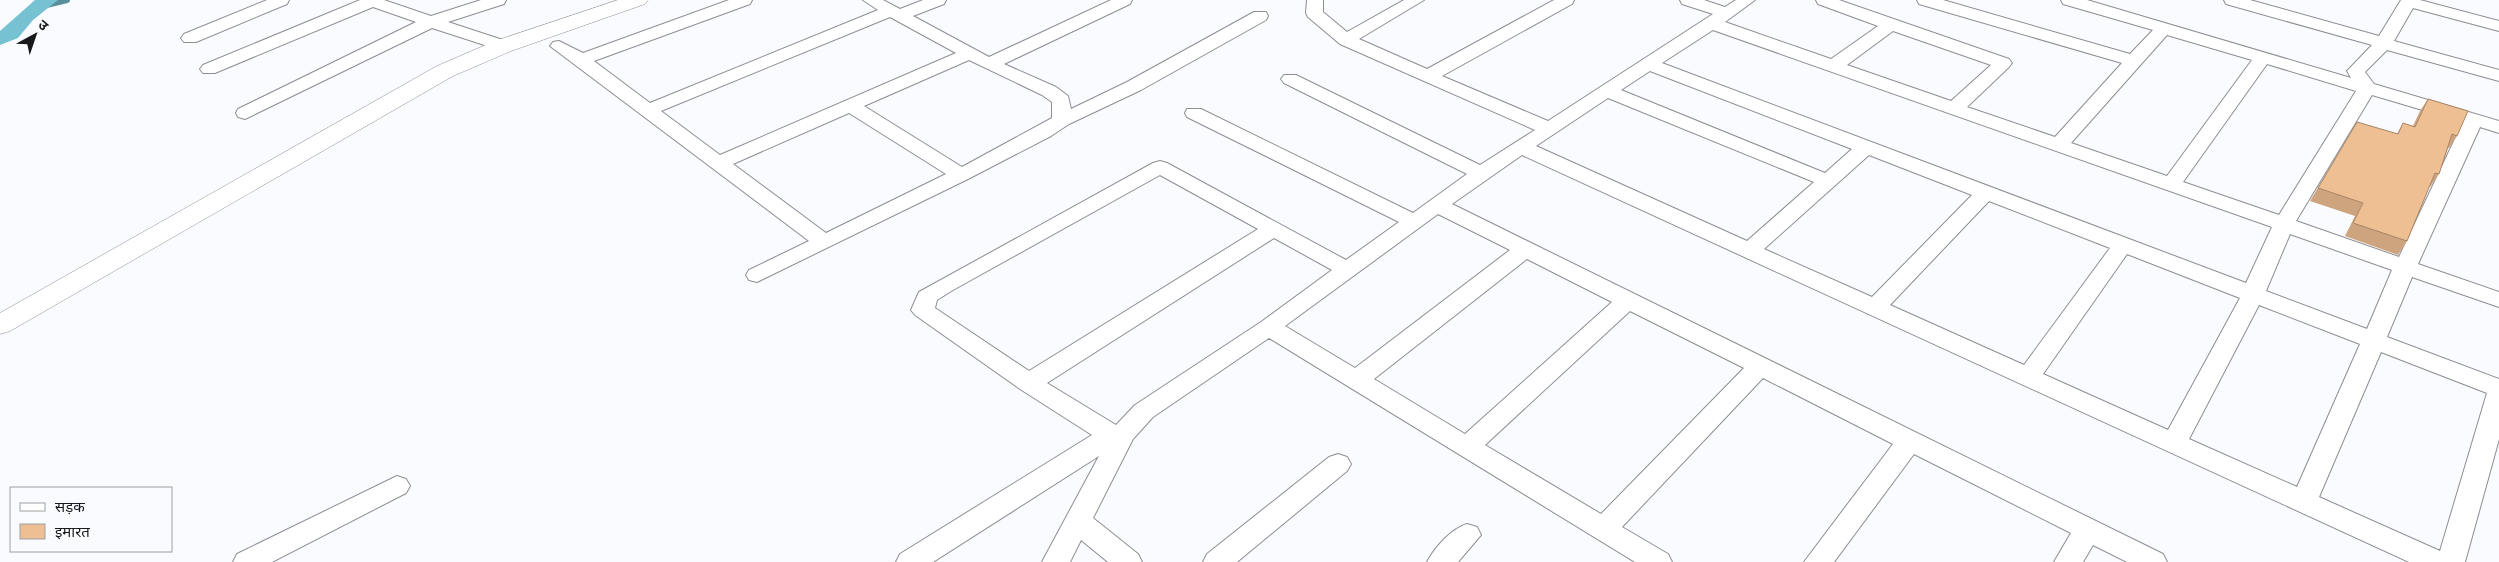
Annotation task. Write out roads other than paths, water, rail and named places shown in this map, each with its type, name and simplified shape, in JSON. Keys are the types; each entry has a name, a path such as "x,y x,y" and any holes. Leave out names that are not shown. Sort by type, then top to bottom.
{"street":[{"path":"190,38 281,0"},
{"path":"209,69 372,0 430,22 503,46"},
{"path":"245,113 430,22 498,0"},
{"path":"0,326 446,71 503,46 638,0"},
{"path":"581,60 744,0"},
{"path":"871,0 969,54 1049,91 1061,100 1062,120"},
{"path":"648,110 895,13 938,0"},
{"path":"1315,0 1314,13 1346,40 1430,75 1547,128"},
{"path":"1346,40 1416,0"},
{"path":"1430,75 1566,0"},
{"path":"1688,0 1719,18 1833,66 2499,300"},
{"path":"910,562 1115,437 1144,411 1269,327 1481,173 1522,147 1547,128 1747,0"},
{"path":"1824,0 2003,63 1954,109"},
{"path":"1925,0 2134,61"},
{"path":"2069,0 2499,128"},
{"path":"2232,0 2277,6 2384,43 2499,76"},
{"path":"989,64 1116,1"},
{"path":"2367,88 2356,71 2384,43 2409,1 2499,26"},
{"path":"757,275 961,175 1044,132 1062,120 1134,86 1260,16"},
{"path":"1833,66 1891,25"},
{"path":"2058,145 2164,28"},
{"path":"559,46 581,60 824,242"},
{"path":"718,163 969,54"},
{"path":"2171,185 2263,58"},
{"path":"1648,64 2499,388"},
{"path":"1290,79 1481,173"},
{"path":"2174,442 2253,294 2284,224 2367,88"},
{"path":"1606,92 1828,181"},
{"path":"850,106 961,175"},
{"path":"1194,113 1415,222"},
{"path":"2304,502 2405,267 2474,120"},
{"path":"1522,147 1876,306 2436,562"},
{"path":"1751,250 1866,147"},
{"path":"1115,437 1029,383 924,310 927,297 945,284 1160,167 1348,270"},
{"path":"1876,306 1986,192"},
{"path":"1437,206 2153,562"},
{"path":"1029,383 1273,229"},
{"path":"2029,376 2123,245"},
{"path":"1356,380 1526,249"},
{"path":"1467,447 1628,300"},
{"path":"1269,327 1658,562"},
{"path":"1602,529 1760,366"},
{"path":"2451,562 2499,394"},
{"path":"1056,562 1115,437"},
{"path":"1818,562 1910,440"},
{"path":"1217,562 1338,464"},
{"path":"247,562 397,486"},
{"path":"1077,521 1128,562"},
{"path":"2068,562 2088,530"},
{"path":"1441,562 1467,535"}],"waterway":[{"path":"0,39 10,33 23,19 48,0"},
{"path":"34,8 67,0"}]}
